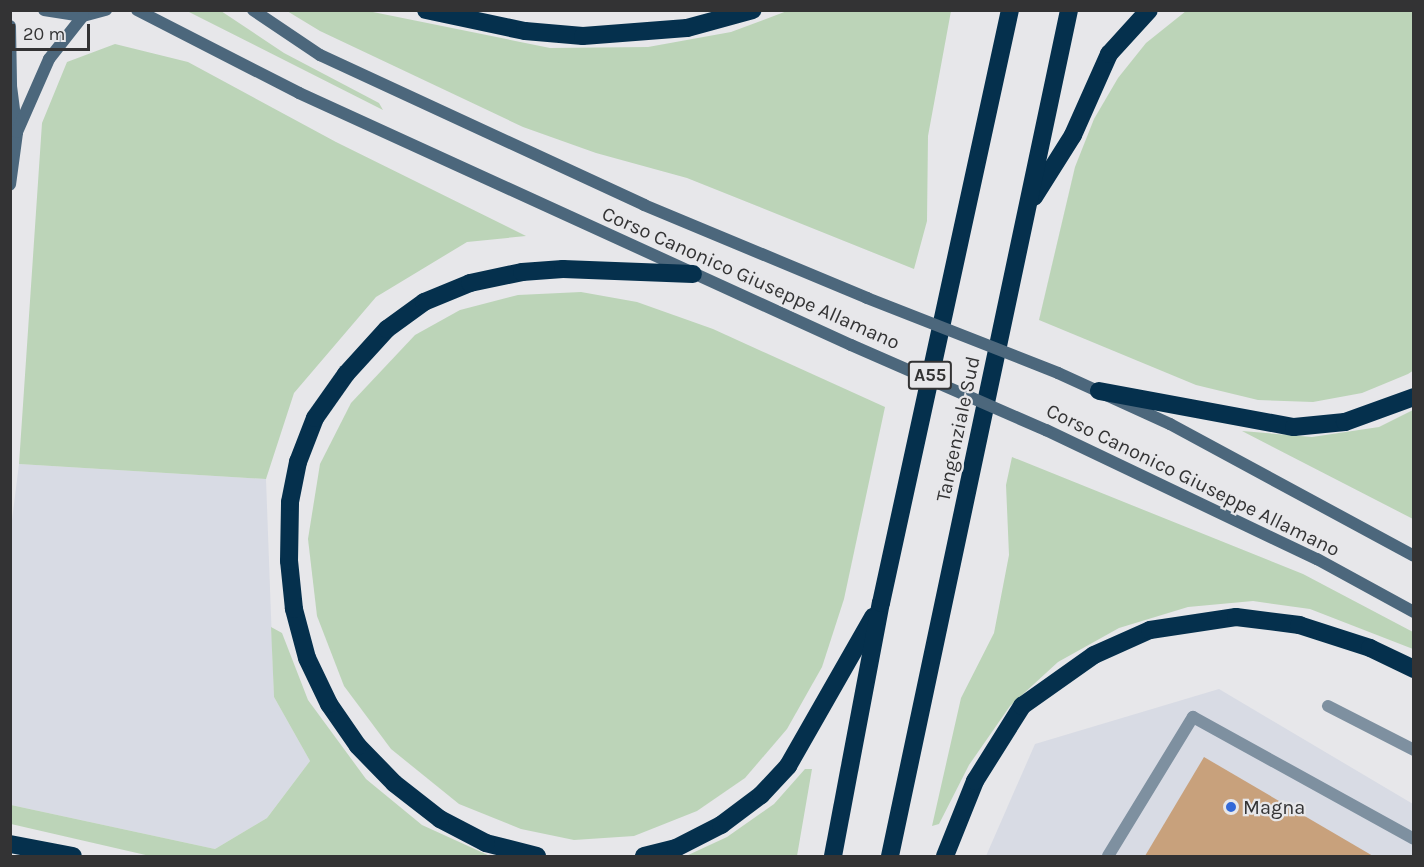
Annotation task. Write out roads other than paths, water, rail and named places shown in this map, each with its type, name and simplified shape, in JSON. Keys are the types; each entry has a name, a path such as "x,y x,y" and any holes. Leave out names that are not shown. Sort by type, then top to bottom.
{"highway":[{"path":"426,10 525,31 583,36 687,28 753,10"},
{"name":"Tangenziale Sud","path":"833,856 881,603 1010,10"},
{"name":"Tangenziale Sud","path":"890,856 1069,10"},
{"path":"1027,208 1073,135 1090,90 1109,54 1149,10"},
{"path":"537,856 486,843 440,819 394,783 358,746 329,704 308,658 294,609 289,538 290,502 298,462 315,418 346,374 387,328 424,302 470,283 522,272 563,269 693,274"},
{"path":"1099,391 1294,427 1345,422 1413,397"},
{"path":"644,856 676,848 721,825 761,795 788,766 881,603"},
{"path":"945,856 975,781 1022,706 1094,655 1150,630 1236,617 1299,625 1370,648 1413,669"},
{"path":"10,844 73,856"}],"main road":[{"path":"44,10 83,16 106,10"},
{"name":"Corso Canonico Giuseppe Allamano","path":"137,10 299,93 693,274 1046,430 1317,559 1413,612"},
{"name":"Corso Canonico Giuseppe Allamano","path":"253,10 320,55 644,205 867,298 1058,373 1170,424 1413,556"},
{"path":"17,133 49,59 83,16"},
{"path":"10,26 17,133 10,185"}],"street":[{"path":"1328,706 1413,750"},
{"path":"1108,856 1193,717 1413,839"}],"place":[{"name":"Magna","path":"1231,807"}]}
